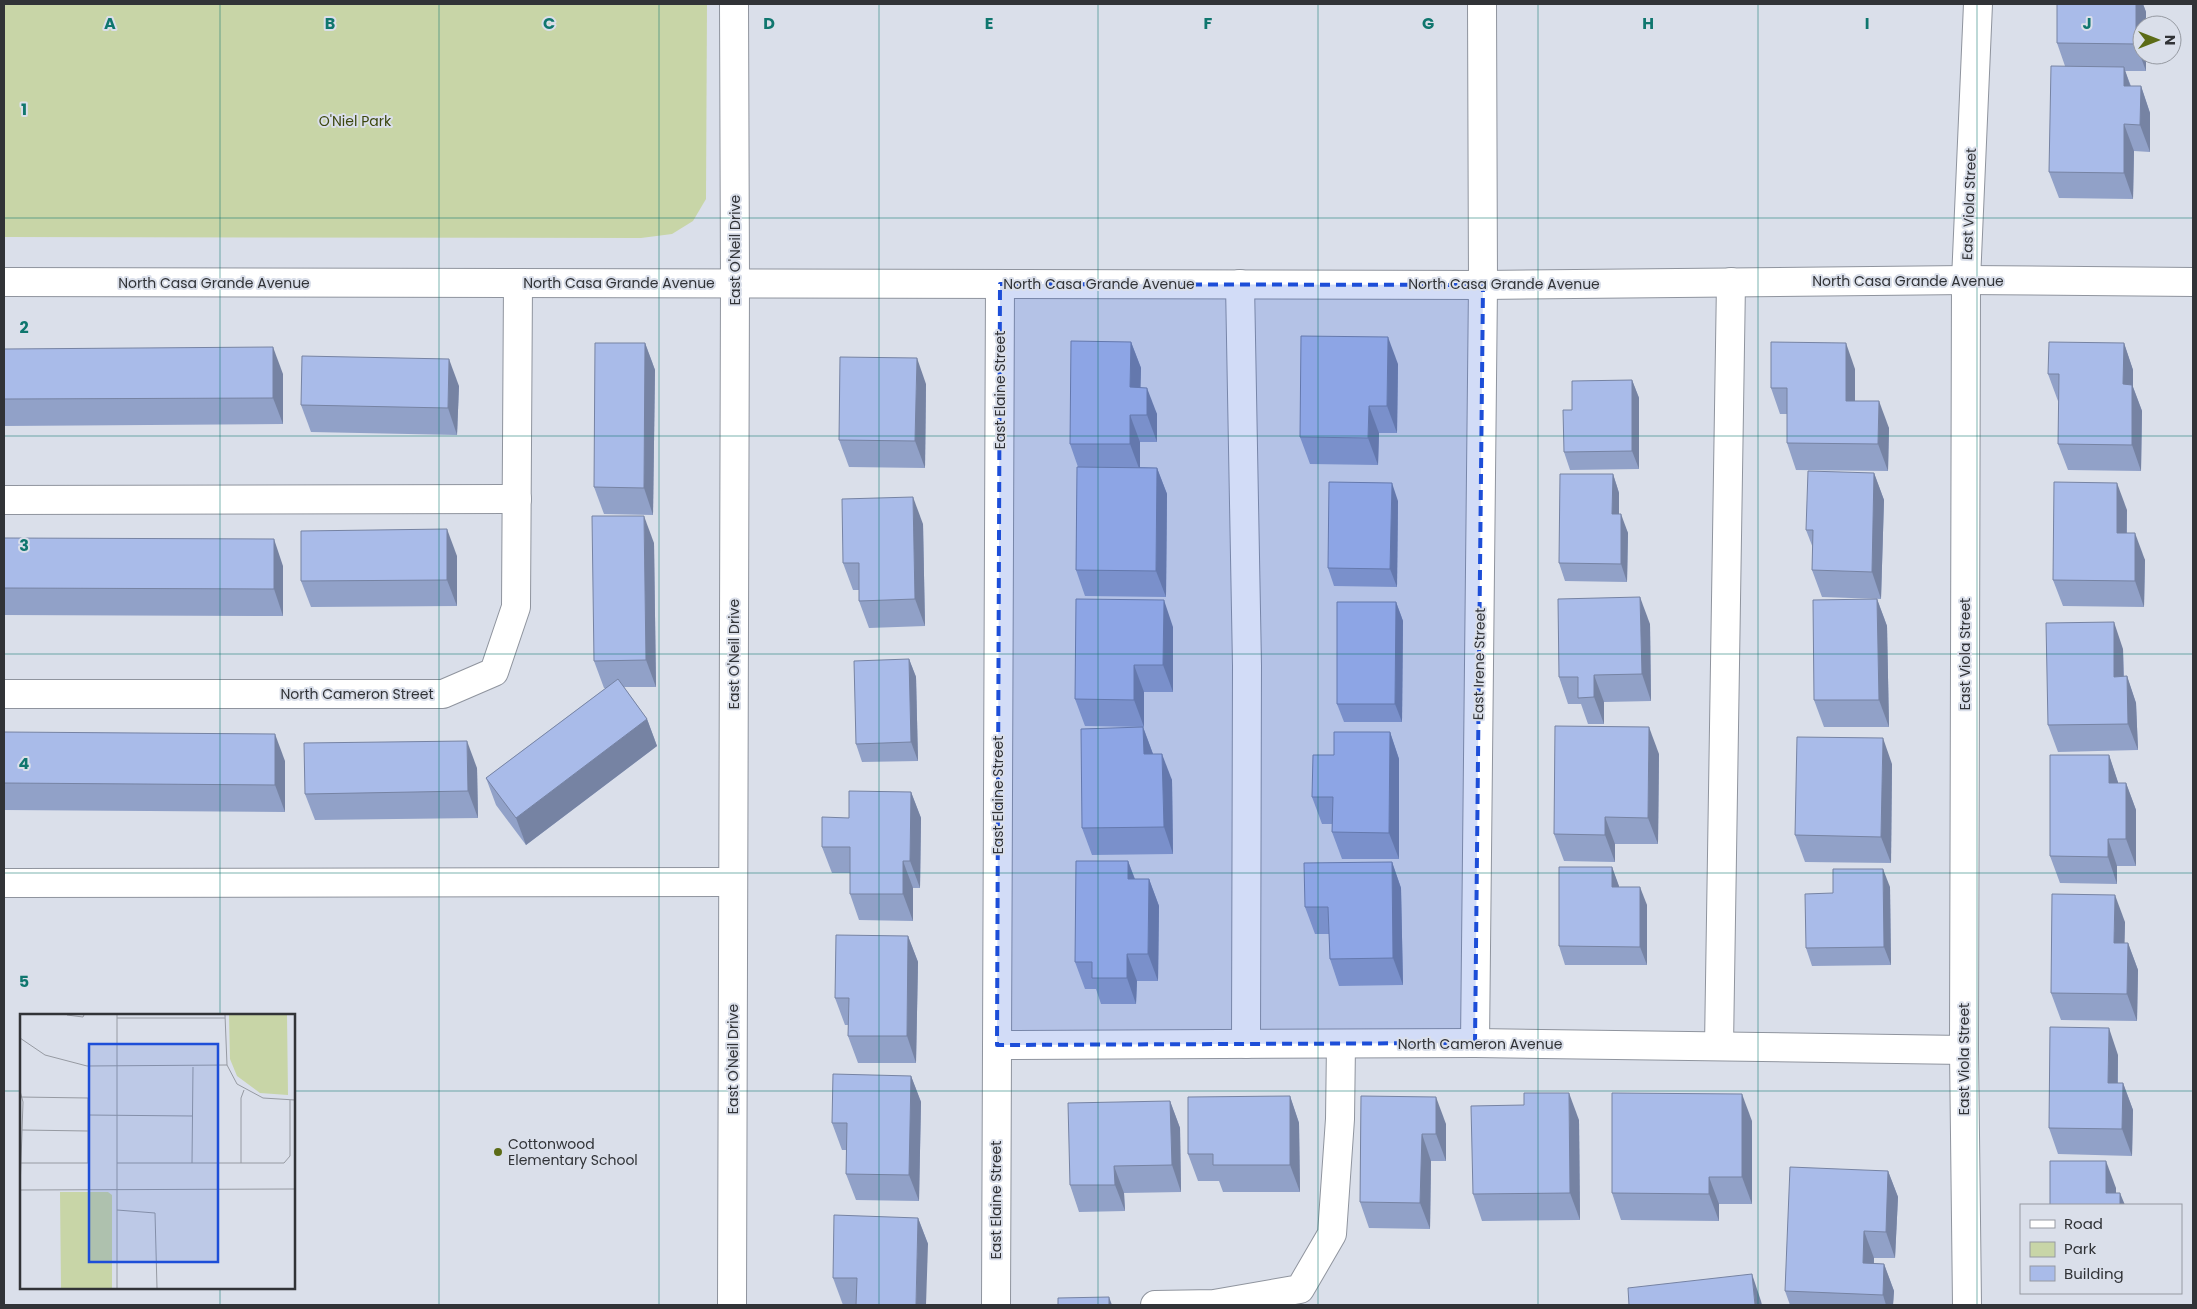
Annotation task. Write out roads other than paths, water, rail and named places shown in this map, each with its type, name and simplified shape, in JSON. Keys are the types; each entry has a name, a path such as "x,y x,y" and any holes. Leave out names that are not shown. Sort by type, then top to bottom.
{"street":[{"name":"East O'Neil Drive","path":"732,1305 734,4"},
{"name":"East Irene Street","path":"1475,1043 1483,285 1482,4"},
{"name":"East Viola Street","path":"1967,1305 1964,1050 1966,280 1978,4"},
{"name":"North Casa Grande Avenue","path":"4,282 1483,285 1966,280 2193,282"},
{"path":"1719,1046 1731,282"},
{"name":"North Cameron Street","path":"4,694 443,694 494,672 516,607 518,283"},
{"name":"East Elaine Street","path":"996,1305 1000,284"},
{"path":"1240,284 1247,666 1246,1044"},
{"path":"4,500 517,499"},
{"path":"4,883 733,882"},
{"name":"North Cameron Avenue","path":"997,1045 1475,1043 1964,1050"},
{"path":"1155,1305 1214,1304 1300,1289 1332,1234 1340,1119 1341,1044"}],"place":[{"name":"Cottonwood Elementary School","path":"498,1152"}],"park label":[{"name":"O'Niel Park","path":"355,121"}]}
